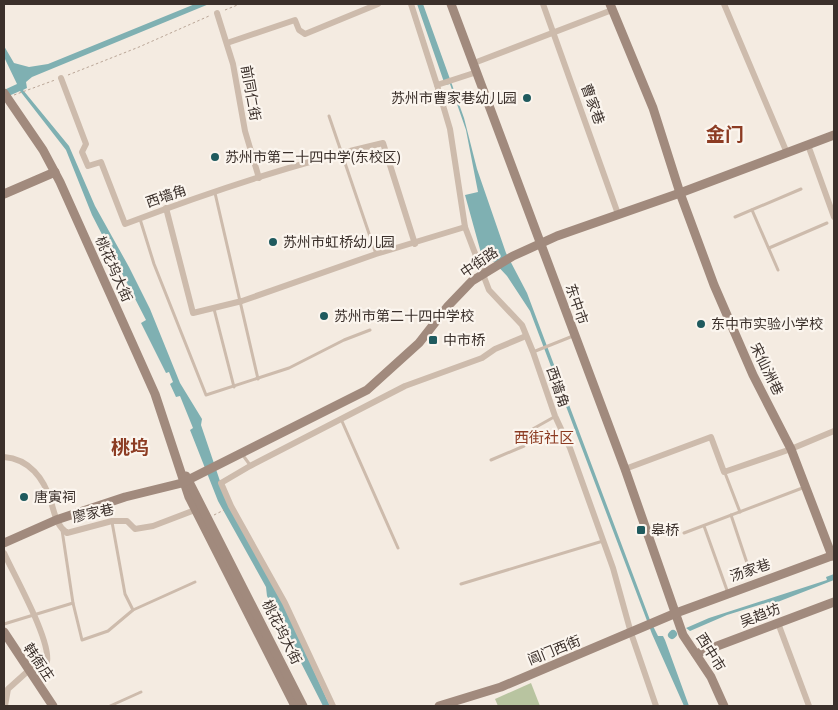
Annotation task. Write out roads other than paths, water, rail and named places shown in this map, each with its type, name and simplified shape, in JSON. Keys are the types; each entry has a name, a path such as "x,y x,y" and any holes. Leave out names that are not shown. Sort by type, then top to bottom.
{"main road":[{"name":"东中市","path":"451,4 625,469 676,613"},
{"path":"611,7 654,108 680,193"},
{"name":"桃花坞大街","path":"7,96 56,172 150,381 195,510 295,706"},
{"name":"中街路","path":"185,481 341,404 379,380 419,343 448,306 487,270 513,256 540,242 680,193 834,135"},
{"path":"4,194 56,172"},
{"name":"宋仙洲巷","path":"680,193 714,286 753,374 791,449 833,555"},
{"name":"桃花坞大街","path":"185,481 303,706"},
{"name":"廖家巷","path":"4,543 56,520 185,481"},
{"name":"汤家巷","path":"676,613 833,555"},
{"name":"吴趋坊","path":"696,654 834,602"},
{"name":"阊门西街","path":"439,706 501,686 676,613"},
{"name":"西中市","path":"676,613 683,635 711,677 724,706"},
{"name":"韩衙庄","path":"4,632 28,671 53,706"}],"street":[{"path":"227,43 295,20 299,30 305,34 378,4"},
{"name":"西墙角","path":"411,4 439,84 450,129 465,227 487,270 489,290 522,325 526,336 536,351 555,416 570,448 603,541 656,706"},
{"name":"曹家巷","path":"543,4 618,214"},
{"path":"724,4 787,153"},
{"path":"439,84 452,80 611,7"},
{"name":"前同仁街","path":"216,13 236,76 245,131 258,178"},
{"name":"西墙角","path":"61,78 86,144 82,152 88,166 101,162 125,224 166,208 258,178 342,152 384,143 415,244"},
{"path":"808,145 834,217"},
{"path":"166,208 194,313 214,310 376,254 415,244 465,227"},
{"path":"333,706 285,603 231,506 221,483 250,466 405,386 482,358 495,349 526,336"},
{"path":"625,469 711,437 724,472 791,449 834,431"},
{"path":"4,457 21,460 29,465 43,482 56,520"},
{"name":"廖家巷","path":"56,520 66,533 112,521 127,520 135,529 153,526 195,510"},
{"path":"4,553 44,642 48,658 47,662 28,671 8,689 5,706"},
{"path":"778,623 809,706"}],"lane":[{"path":"329,116 376,254"},
{"path":"735,217 801,189"},
{"path":"214,192 242,301 258,379"},
{"path":"752,210 778,270"},
{"path":"140,218 154,264 206,395 289,368 344,340 370,330"},
{"path":"769,248 828,223"},
{"path":"214,310 234,387"},
{"path":"536,351 574,336"},
{"path":"491,460 524,446 522,435 555,416"},
{"path":"341,419 398,548"},
{"path":"242,454 250,466"},
{"path":"724,472 740,512"},
{"path":"684,533 806,487"},
{"path":"731,515 748,566"},
{"path":"112,521 125,594 133,610"},
{"path":"704,526 728,593"},
{"path":"62,529 72,603 82,640 108,631 133,610 195,582"},
{"path":"461,584 603,541"},
{"path":"4,624 72,603"},
{"path":"110,706 141,692"}],"water":[{"path":"195,4 209,4 32,77 26,82 27,88 23,90 69,146 95,206 150,309 180,383 202,419 201,425 222,487 283,603 330,706 323,706 267,596 266,587 218,501 190,430 193,428 180,396 176,397 170,384 173,382 169,372 166,373 141,323 146,320 92,215 66,150 20,91 4,98 4,90 17,84 4,57 4,46 14,63 29,67 48,64"},
{"path":"417,4 423,4 464,118 477,169 506,253 527,293 650,620 658,636 663,636 665,640 689,706 684,706 652,634 530,311 507,276 493,261 481,253 465,195 478,192 466,130 450,84 445,85"},
{"path":"834,574 834,580 775,603 771,604 769,602 727,615 690,631 686,628 709,618 827,580 826,577"}],"place":[{"name":"苏州市曹家巷幼儿园","path":"527,98"},
{"name":"苏州市第二十四中学(东校区)","path":"215,157"},
{"name":"苏州市虹桥幼儿园","path":"273,242"},
{"name":"苏州市第二十四中学校","path":"324,316"},
{"name":"东中市实验小学校","path":"701,324"},
{"name":"中市桥","path":"433,340"},
{"name":"唐寅祠","path":"24,497"},
{"name":"皋桥","path":"641,530"}],"district":[{"name":"金门","path":"725,134"},
{"name":"西街社区","path":"544,438"},
{"name":"桃坞","path":"130,447"}]}
